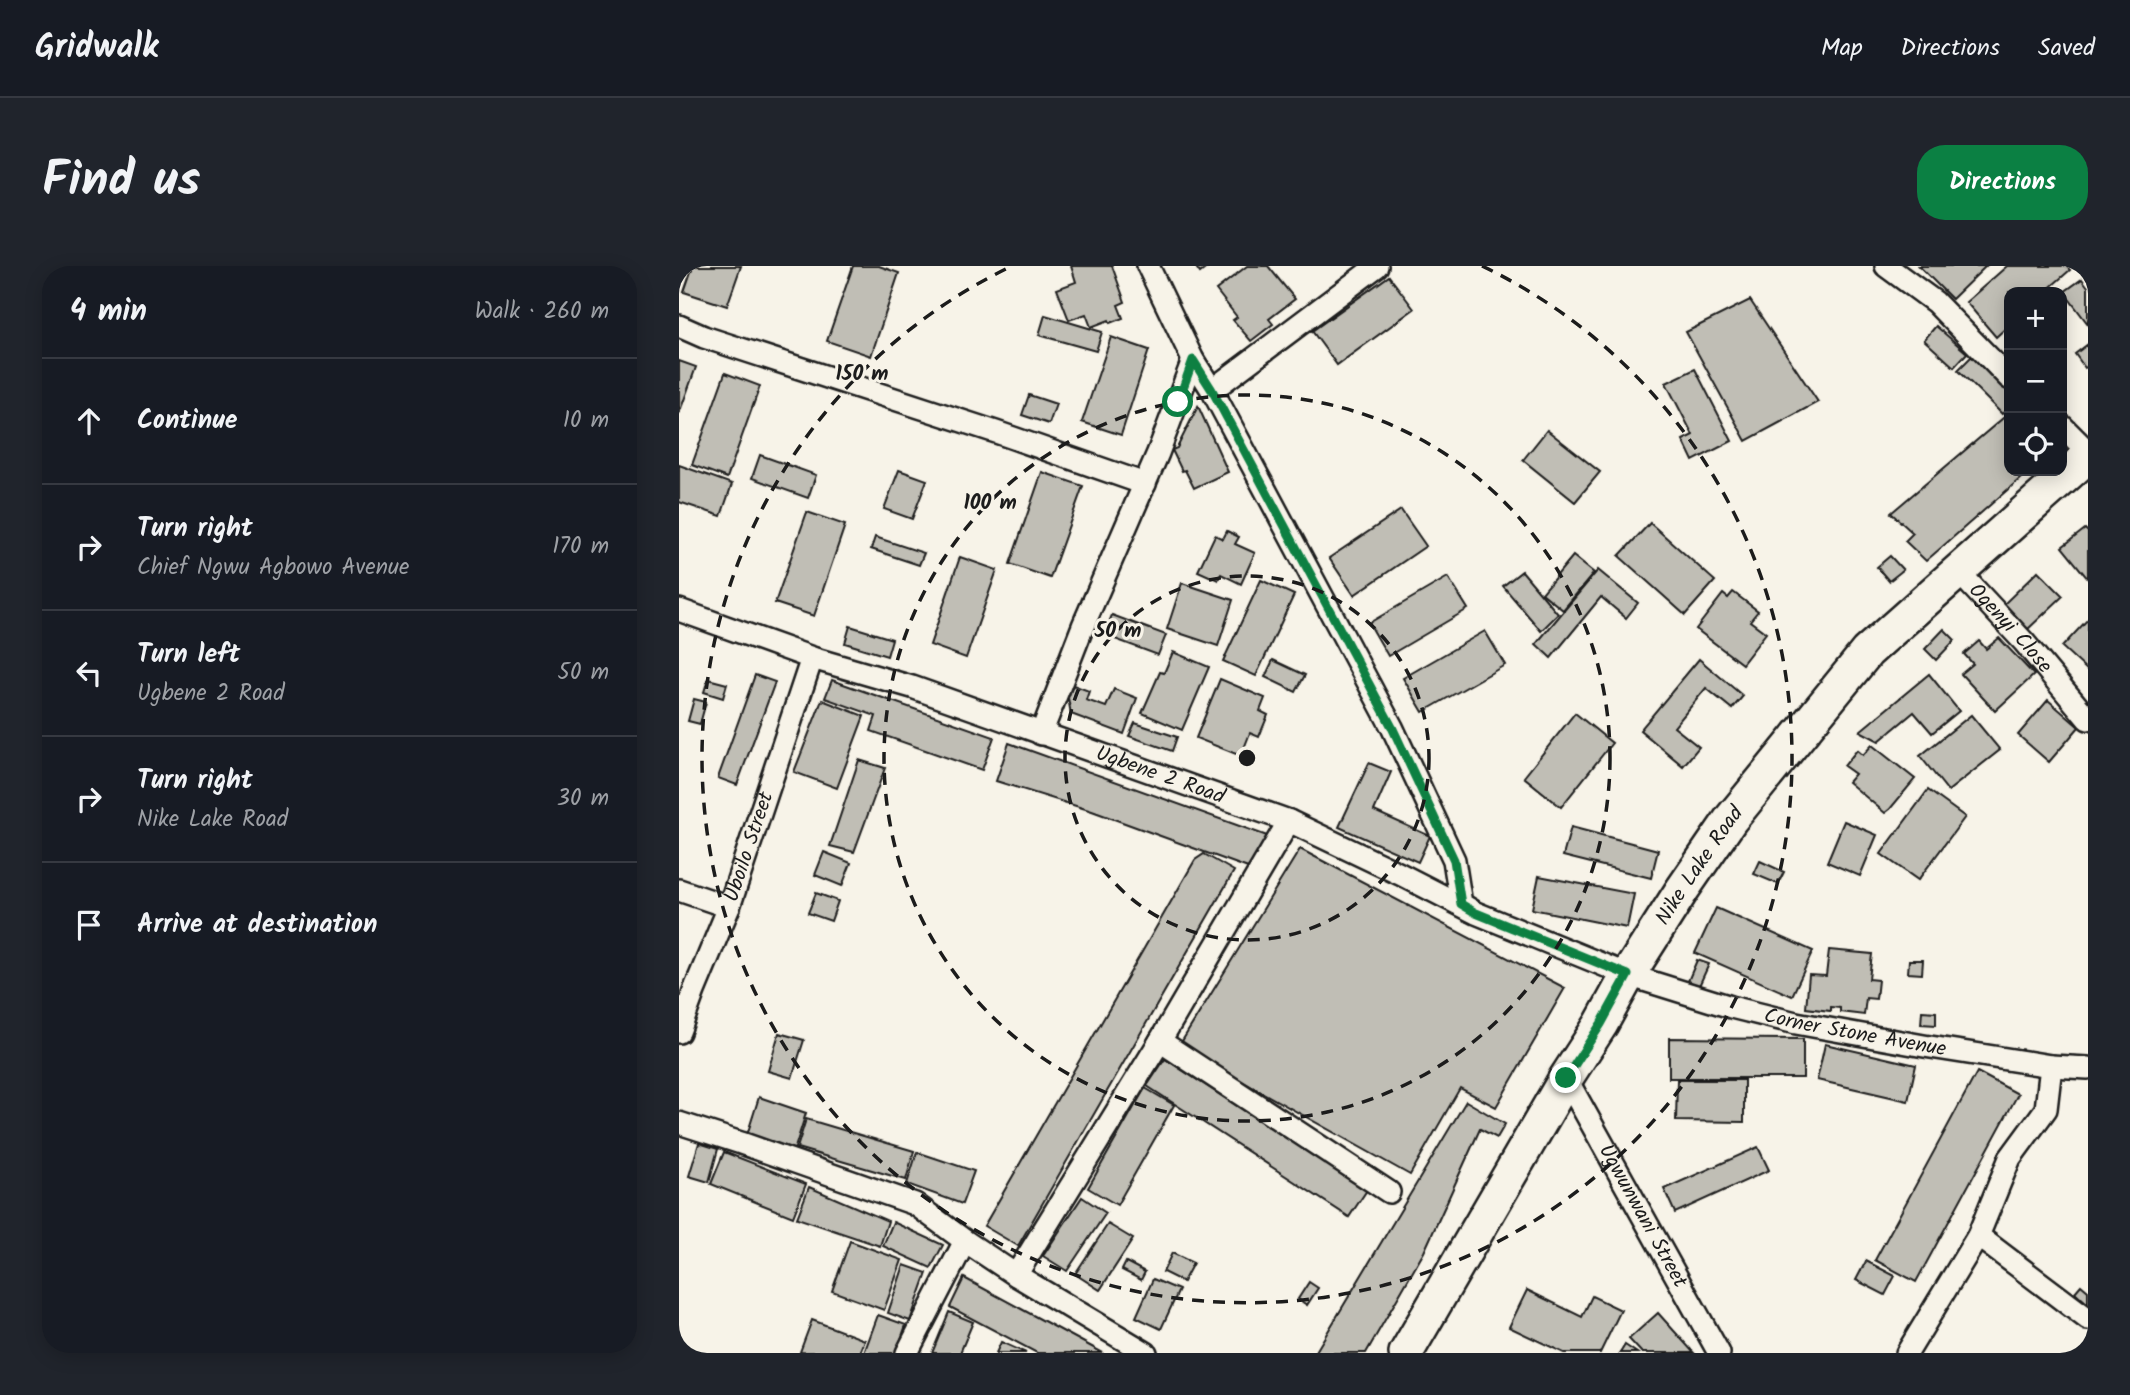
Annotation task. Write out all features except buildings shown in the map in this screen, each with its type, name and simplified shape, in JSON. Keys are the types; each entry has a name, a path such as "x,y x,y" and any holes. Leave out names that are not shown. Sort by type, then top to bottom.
{"main road":[{"name":"Nike Lake Road","path":"1406,1353 1628,975 1731,819 1867,652 2088,454"}],"street":[{"path":"1148,266 1193,360 1212,390 1392,727 1454,860 1461,904 1476,913"},
{"path":"1212,390 1377,266"},
{"path":"1887,266 1935,302 2004,373"},
{"path":"679,326 703,337 996,432 1145,484"},
{"path":"1041,734 1083,626 1145,484 1193,360"},
{"path":"2067,431 2088,454"},
{"name":"Ogenyi Close","path":"1957,570 2024,642 2088,719"},
{"name":"Ugbene 2 Road","path":"679,610 812,658 912,687 1289,821 1476,913 1628,975"},
{"name":"Uboilo Street","path":"679,1032 729,907 812,658"},
{"path":"1016,1275 1160,1041 1289,821"},
{"path":"679,890 729,907"},
{"name":"Corner Stone Avenue","path":"1628,975 1731,1007 1796,1023 2051,1066 2088,1068"},
{"path":"1160,1041 1389,1192"},
{"path":"1907,1353 1978,1236 2010,1158 2046,1109 2051,1066"},
{"name":"Ugwunwani Street","path":"1566,1078 1719,1353"},
{"path":"679,1123 915,1204 1016,1275 1146,1353"},
{"path":"1978,1236 2088,1319"},
{"path":"907,1353 965,1241"}],"route":[{"path":"1178,402 1193,360 1212,390 1392,727 1454,860 1461,904 1476,913 1628,975 1601,1024 1566,1078"}]}
